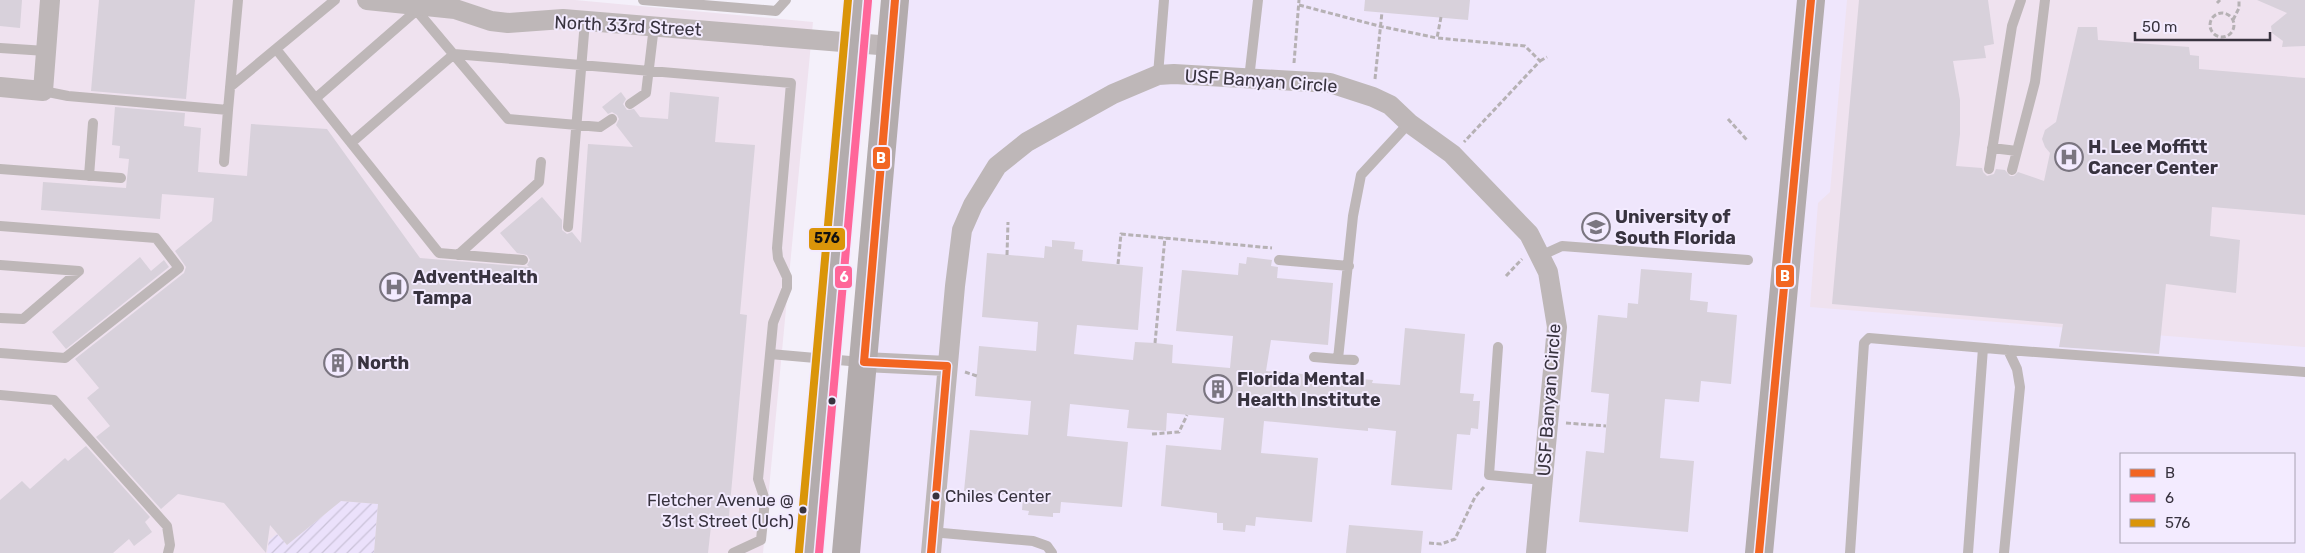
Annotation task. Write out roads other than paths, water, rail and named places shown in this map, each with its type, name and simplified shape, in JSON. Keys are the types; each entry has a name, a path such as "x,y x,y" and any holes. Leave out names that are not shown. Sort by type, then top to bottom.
{"main road":[{"path":"809,553 858,0"},
{"path":"846,553 896,0"},
{"path":"1763,547 1811,0"}],"street":[{"path":"0,88 43,91 50,0"},
{"name":"North 33rd Street","path":"367,0 414,8 455,9 491,21 508,23 563,19 585,20 891,46"},
{"name":"USF Banyan Circle","path":"931,553 947,366 962,230 973,206 997,166 1027,142 1113,94 1158,75 1330,83 1390,104 1409,122 1452,154 1529,234 1533,256 1548,272 1557,327 1536,553"},
{"path":"864,362 947,366"}],"lane":[{"path":"224,162 238,0"},
{"path":"230,87 335,0"},
{"path":"643,0 776,11 786,0"},
{"path":"1158,75 1164,0"},
{"path":"1249,79 1258,0"},
{"path":"1989,169 2012,26 2022,0"},
{"path":"2012,170 2035,82 2045,0"},
{"path":"316,98 414,8 508,119 600,127 612,119"},
{"path":"568,227 585,20"},
{"path":"630,104 646,93 654,26"},
{"path":"0,48 46,51"},
{"path":"276,49 438,253 523,260"},
{"path":"351,143 454,54 792,83 777,248 778,258 787,277 787,288 773,323 758,479 765,500 761,540 733,553"},
{"path":"43,91 68,96 228,110"},
{"path":"1338,359 1353,216 1361,175 1409,122"},
{"path":"89,176 93,123"},
{"path":"1992,148 2017,151"},
{"path":"458,255 539,182 541,162"},
{"path":"0,169 121,178"},
{"path":"0,226 156,238 179,268 66,358 0,353"},
{"path":"1533,256 1562,246 1748,260"},
{"path":"1279,260 1349,266"},
{"path":"0,265 79,271 24,319 0,318"},
{"path":"1850,553 1864,344 1869,338 2305,372"},
{"path":"1498,348 1489,475 1543,480"},
{"path":"1968,553 1983,348"},
{"path":"2004,553 2020,387 2017,369 2008,350"},
{"path":"770,354 864,362"},
{"path":"1314,357 1354,360"},
{"path":"0,395 54,400 167,526 170,545 168,553"},
{"path":"932,532 1033,541 1047,546 1052,553"}],"place":[{"name":"H. Lee Moffitt Cancer Center","path":"2069,157"},
{"name":"University of South Florida","path":"1596,227"},
{"name":"AdventHealth Tampa","path":"394,287"},
{"name":"North","path":"338,363"},
{"name":"Florida Mental Health Institute","path":"1218,389"},
{"name":"Chiles Center","path":"936,496"},
{"name":"Fletcher Avenue @ 31st Street (Uch)","path":"803,510"}]}
